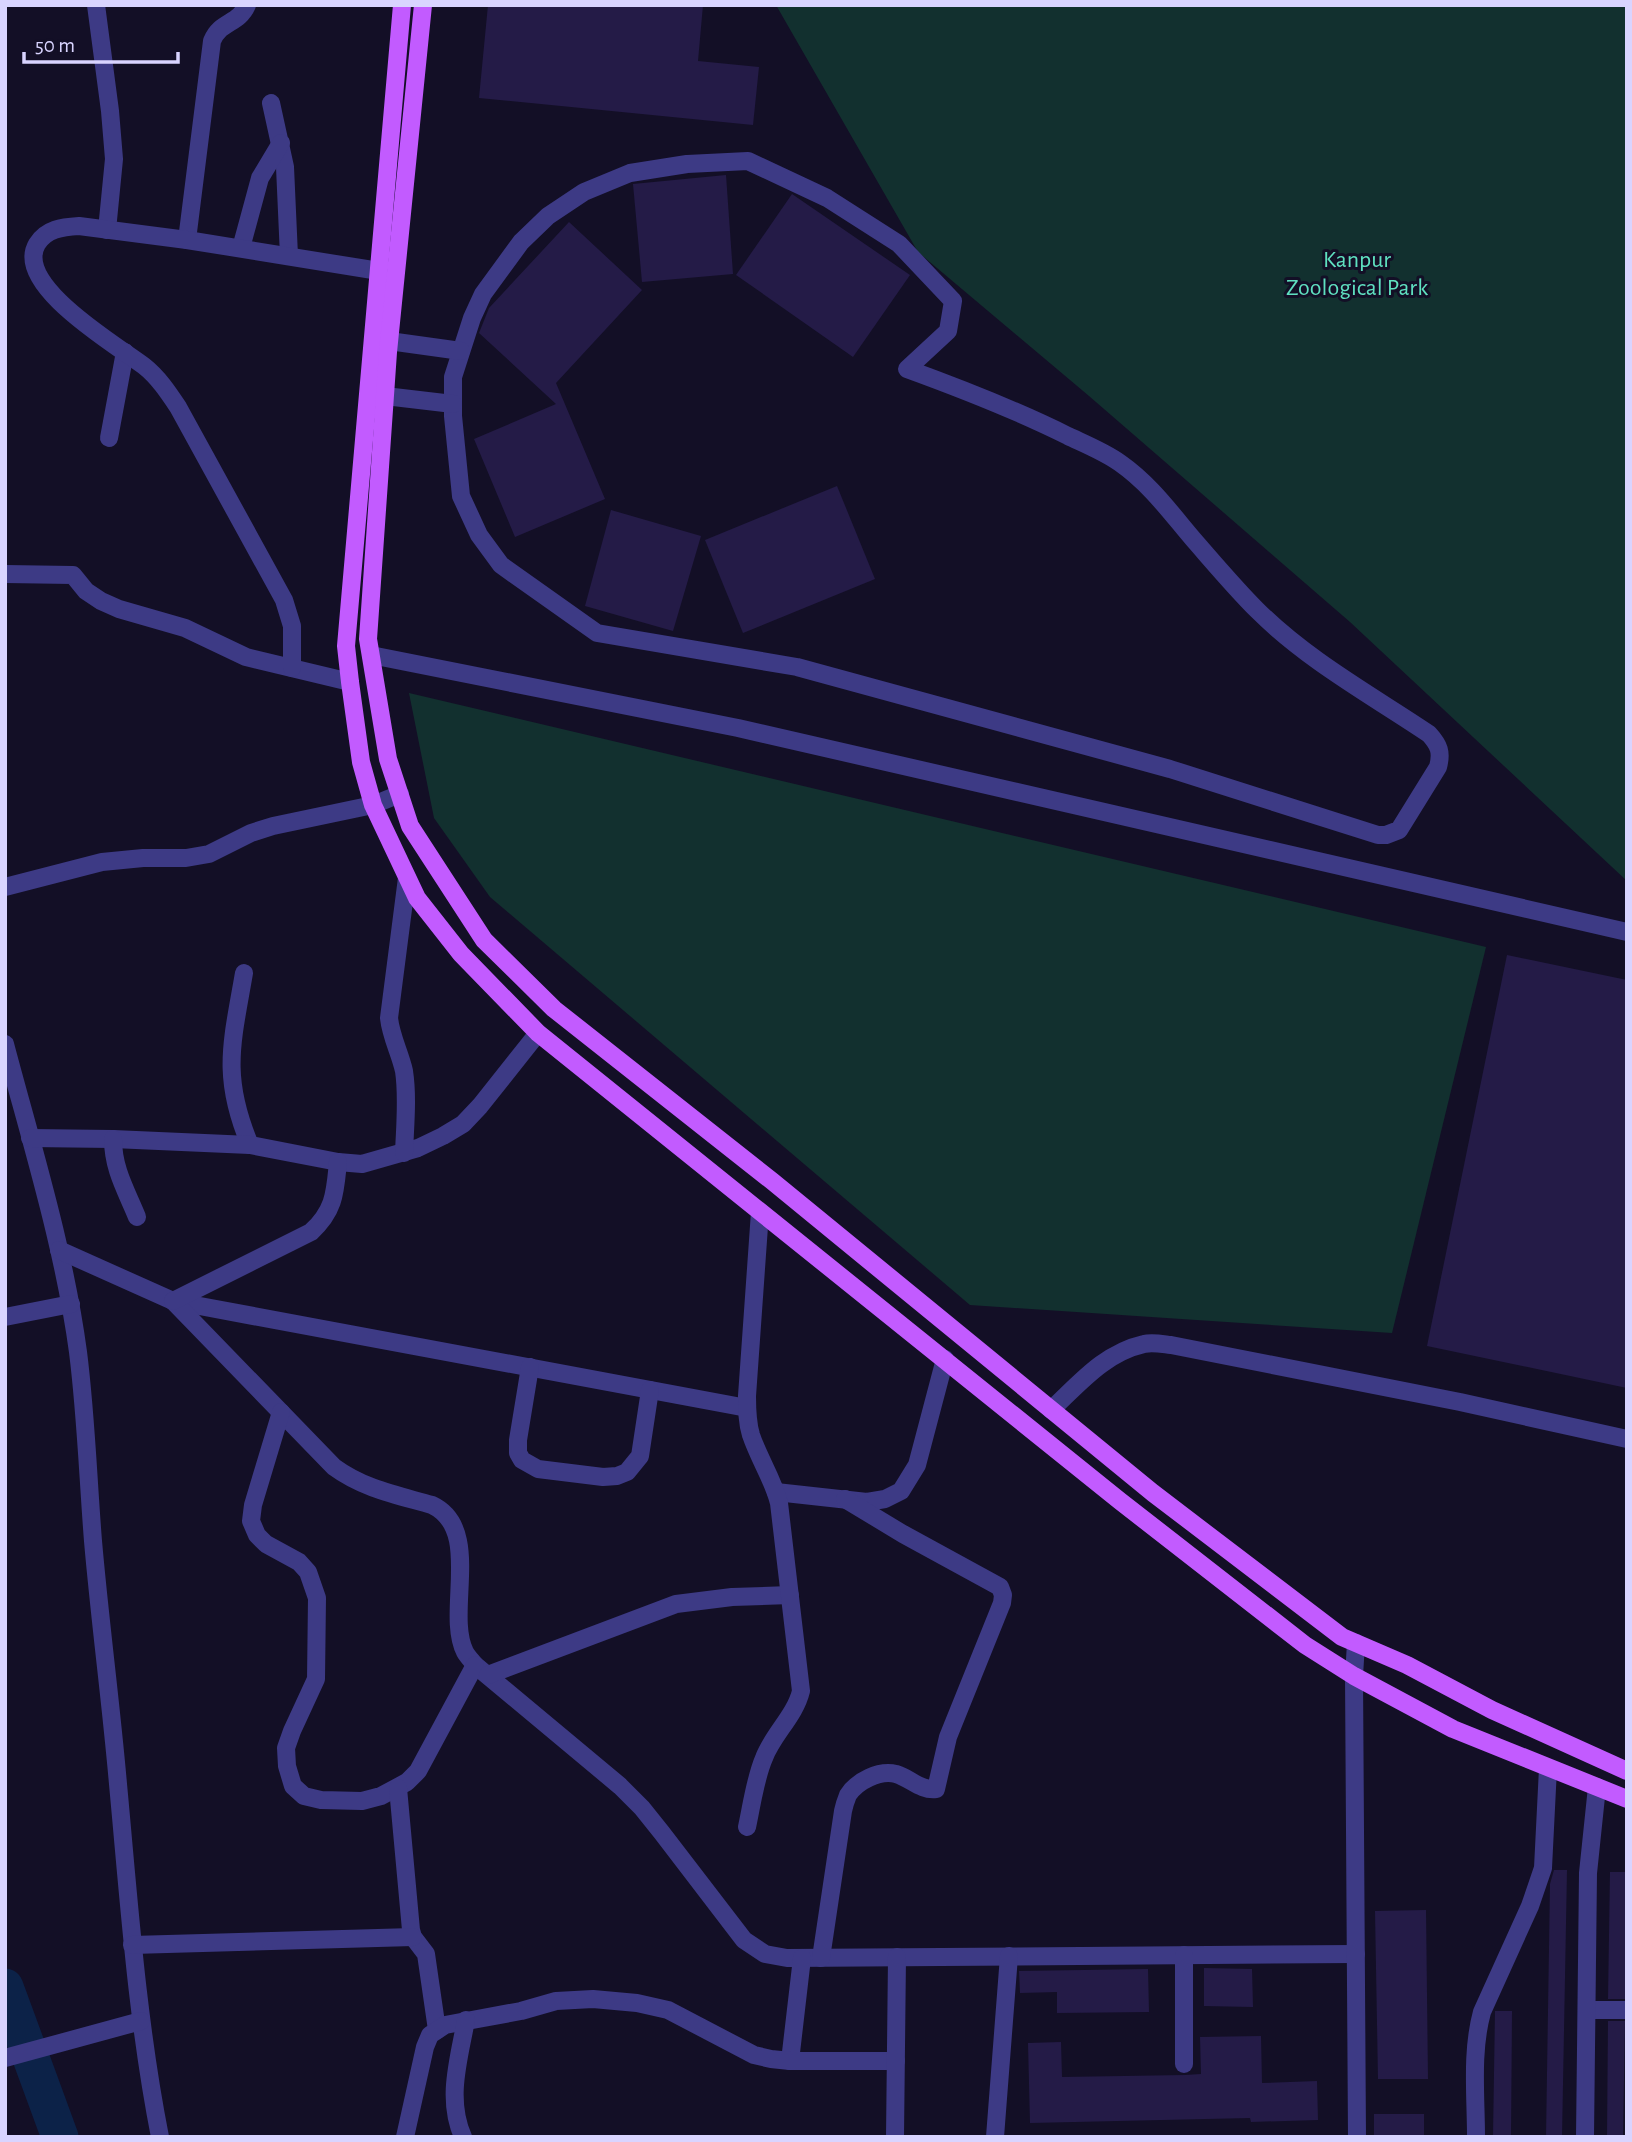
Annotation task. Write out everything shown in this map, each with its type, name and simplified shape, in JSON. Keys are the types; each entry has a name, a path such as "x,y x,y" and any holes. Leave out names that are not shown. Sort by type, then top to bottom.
{"main road":[{"path":"402,5 346,646 360,762 373,805 417,898 461,954 538,1033 1305,1645 1354,1676 1453,1729 1627,1800"},
{"path":"423,5 389,341 368,639 388,759 411,826 484,940 554,1009 772,1181 1241,1562 1342,1637 1408,1665 1492,1710 1627,1771"}],"street":[{"path":"96,5 114,159 107,230"},
{"path":"187,240 212,41 216,31 243,14 247,5"},
{"path":"271,103 287,183 289,256"},
{"path":"241,248 260,178 281,143"},
{"path":"748,161 827,198 899,244 953,301 948,331 906,369 964,389 1118,461 1160,498 1202,549 1275,627 1313,657 1429,734 1438,745 1441,757 1438,767 1399,830 1378,835 1170,769 797,667 597,633 501,565 479,535 461,496 453,377 461,351 483,294 521,242 548,216 584,192 630,173 687,164 748,161"},
{"path":"292,668 292,626 284,600 178,407 158,379 81,322 58,300 40,278 34,264 35,247 45,234 61,227 79,226 241,248 379,271"},
{"path":"389,341 461,351"},
{"path":"109,438 125,352"},
{"path":"385,396 453,404"},
{"path":"5,575 73,575 86,591 120,609 185,628 246,657 350,682"},
{"path":"371,655 752,731 1627,932"},
{"path":"5,887 102,862 186,858 209,854 251,833 272,826 373,805 400,794"},
{"path":"404,1153 405,1079 389,1018 407,878"},
{"path":"244,973 230,1049 230,1075 236,1107 250,1145"},
{"path":"30,1138 250,1145 362,1164 404,1153 463,1124 538,1033"},
{"path":"5,1044 71,1304 83,1395 93,1541 132,1945 160,2137"},
{"path":"113,1139 116,1170 137,1217"},
{"path":"173,1301 311,1231 328,1213 334,1198 338,1162"},
{"path":"747,1827 763,1759 798,1702 801,1691 776,1492 751,1434 747,1408 760,1212"},
{"path":"59,1251 173,1301 747,1408"},
{"path":"173,1301 334,1467 366,1486 442,1510 452,1523 459,1555 460,1638 465,1653 642,1808 744,1940 765,1954 788,1958 1356,1954"},
{"path":"5,1317 71,1304"},
{"path":"1051,1410 1098,1365 1120,1352 1146,1343 1171,1345 1460,1402 1627,1439"},
{"path":"776,1492 867,1502 885,1499 901,1491 917,1465 945,1359"},
{"path":"530,1367 518,1453 522,1460 538,1469 603,1477 627,1472 640,1455 650,1390"},
{"path":"281,1412 251,1521 257,1535 266,1544 299,1562 308,1572 317,1598 316,1679 286,1748 287,1766 293,1786 304,1796 343,1802 362,1801 381,1796 408,1782 418,1771 482,1670 676,1604 732,1597 790,1595"},
{"path":"821,1958 843,1811 848,1796 860,1782 877,1774 895,1774 929,1790 936,1789 948,1737 1003,1595 1000,1587 902,1534 845,1499"},
{"path":"1356,1643 1357,2137"},
{"path":"1476,2137 1478,2027 1482,2012 1531,1906 1543,1868 1548,1768"},
{"path":"1585,2137 1588,1873 1597,1787"},
{"path":"398,1788 411,1930 426,1954 437,2030"},
{"path":"132,1945 413,1937"},
{"path":"1184,1955 1184,2064"},
{"path":"995,2137 1009,1956"},
{"path":"895,2137 897,1957"},
{"path":"790,2061 802,1958"},
{"path":"405,2137 430,2035 445,2025 575,1999 637,2003 668,2010 754,2055 790,2061 896,2061"},
{"path":"1587,2011 1627,2010"},
{"path":"463,2137 455,2113 453,2095 466,2020"},
{"path":"7,2057 141,2021"}],"green space":[{"name":"Kanpur Zoological Park","path":"776,5 1627,5 1627,881 1350,622 918,252"},
{"path":"409,693 1486,947 1392,1333 970,1305 490,897 434,818"}],"building":[{"path":"488,5 703,5 698,61 759,67 753,125 479,98"},
{"path":"726,175 733,274 642,282 633,184"},
{"path":"792,194 910,275 853,357 736,275"},
{"path":"569,222 642,290 556,383 605,499 515,537 474,439 556,404 479,333 489,308"},
{"path":"837,486 875,579 743,633 705,540"},
{"path":"611,510 701,536 673,631 585,606"},
{"path":"1507,955 1627,980 1627,1388 1427,1346"},
{"path":"1554,1870 1567,1870 1562,2137 1546,2137 1550,1884"},
{"path":"1610,1872 1627,1872 1625,1999 1608,1999"},
{"path":"1426,1910 1428,2079 1378,2079 1375,1911"},
{"path":"1204,1968 1252,1969 1253,2007 1204,2006"},
{"path":"1148,1969 1149,2012 1057,2013 1057,1992 1020,1993 1019,1971"},
{"path":"1495,2011 1512,2011 1511,2137 1493,2137"},
{"path":"1608,2021 1625,2021 1623,2137 1607,2137"},
{"path":"1261,2036 1262,2083 1317,2081 1318,2120 1251,2122 1250,2118 1030,2123 1028,2043 1061,2042 1062,2077 1185,2075 1201,2074 1200,2037"},
{"path":"1374,2114 1424,2114 1424,2137 1374,2137"}],"waterway":[{"path":"5,1987 60,2137"}]}
